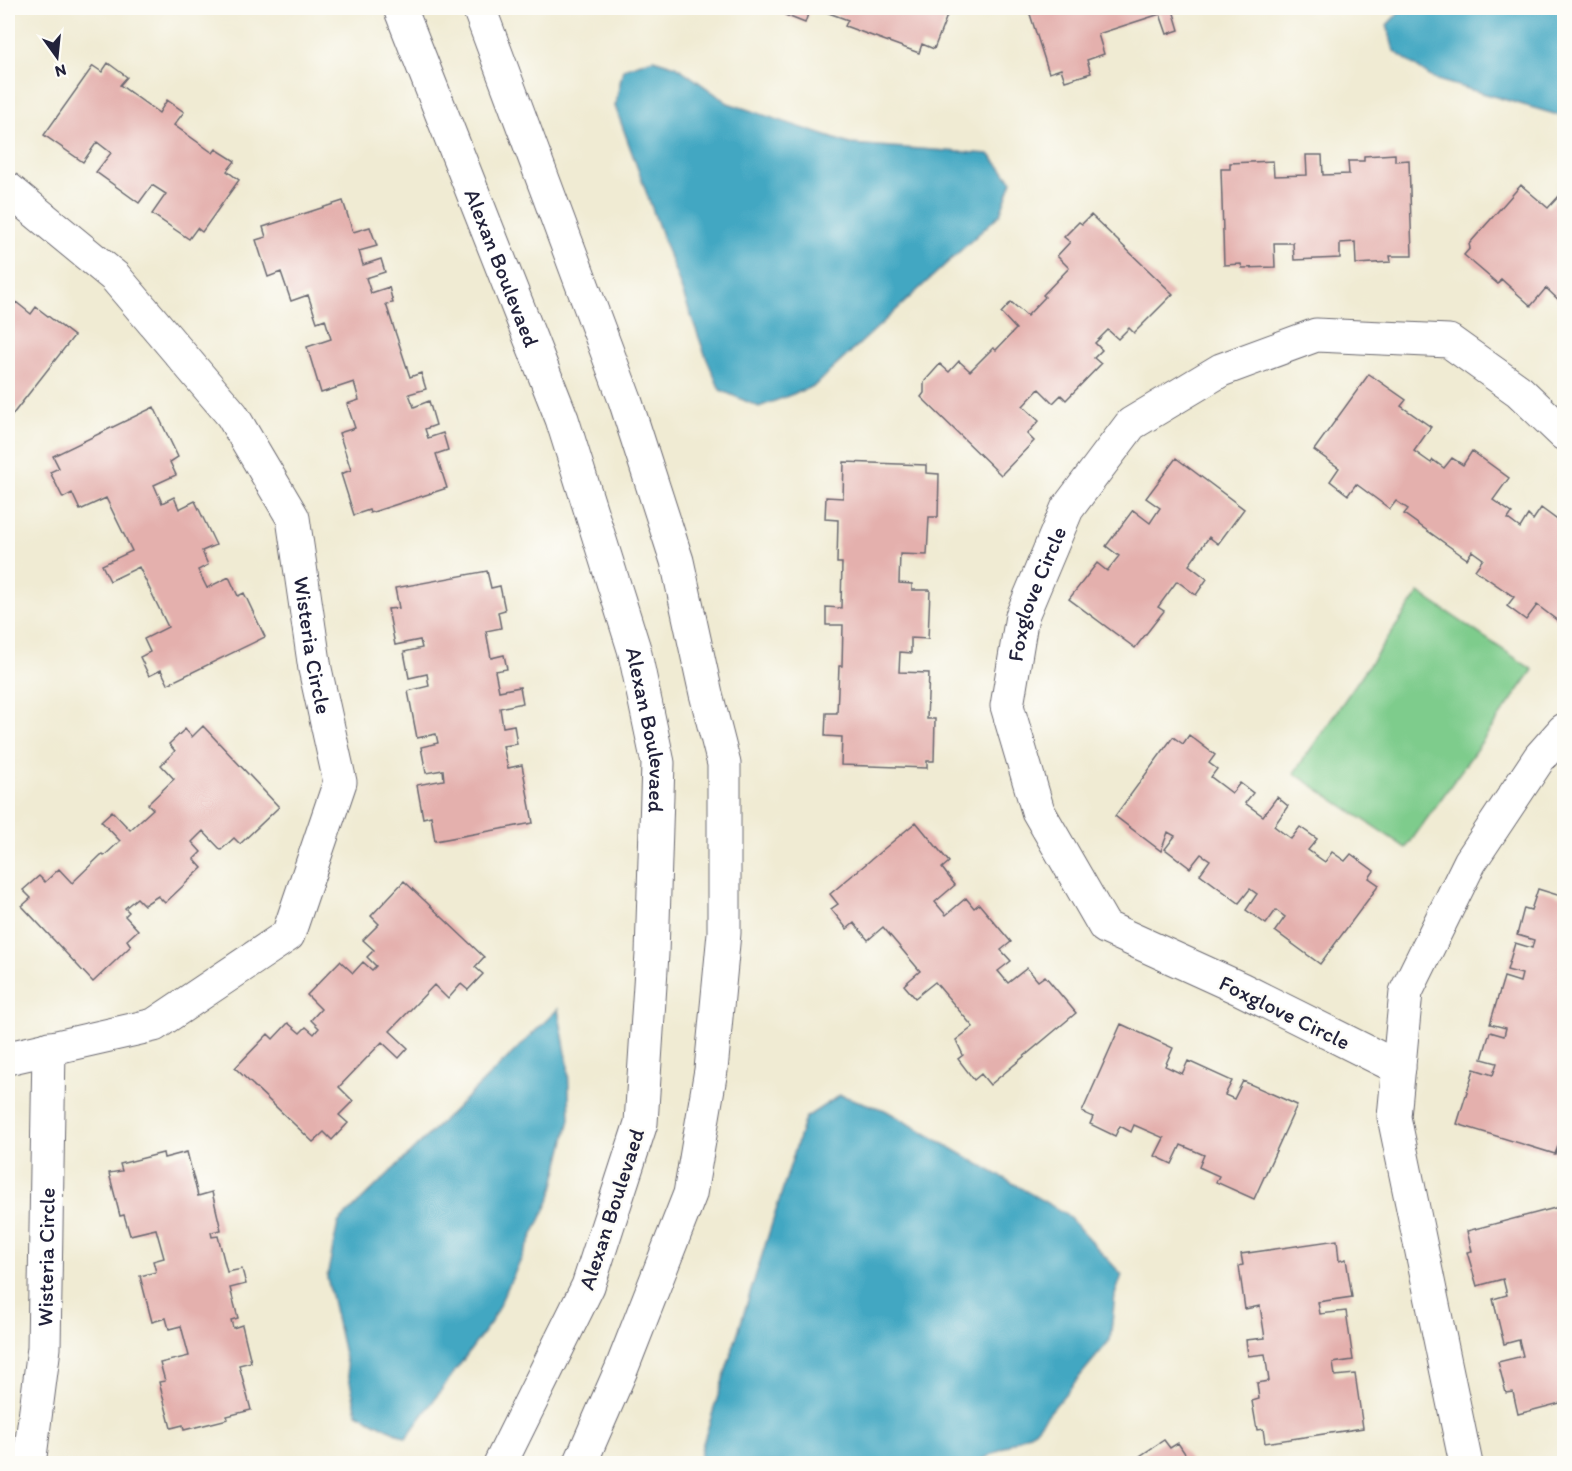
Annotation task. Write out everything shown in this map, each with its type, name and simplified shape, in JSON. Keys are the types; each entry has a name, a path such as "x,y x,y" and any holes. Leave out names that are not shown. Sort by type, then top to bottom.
{"street":[{"name":"Alexan Boulevaed","path":"400,8 562,419 634,649 658,763 652,954 641,1123 588,1286 500,1464"},
{"path":"478,8 625,400 677,561 724,764 724,933 711,1070 690,1194 621,1370 579,1464"},
{"name":"Wisteria Circle","path":"8,189 115,277 232,415 293,518 315,669 340,782 288,935 154,1024 8,1058"},
{"name":"Foxglove Circle","path":"1399,1068 1241,989 1105,927 1038,811 1007,706 1022,616 1067,509 1131,424 1221,370 1316,335 1449,341 1519,391 1564,434"},
{"path":"1466,1464 1394,1117 1406,992 1465,872 1540,757 1564,730"},
{"name":"Wisteria Circle","path":"29,1464 44,1348 49,1048"}],"green space":[{"path":"1419,593 1533,670 1406,848 1294,773"}],"water":[{"path":"1403,8 1564,8 1564,120 1558,115 1434,79 1394,51 1387,25"},
{"path":"653,59 676,66 728,103 850,144 989,154 1012,181 1000,214 814,386 759,407 720,390 615,106 623,69"},
{"path":"558,1009 568,1064 570,1119 551,1197 491,1322 406,1438 357,1413 327,1277 338,1223"},
{"path":"840,1095 885,1110 1066,1214 1122,1275 1115,1295 1110,1340 1035,1430 977,1463 699,1463 701,1450 805,1118"}],"building":[{"path":"787,8 810,8 805,23 785,15"},
{"path":"815,8 950,8 934,49 922,44 919,53 845,26 848,20"},
{"path":"1028,8 1178,8 1173,10 1179,30 1167,34 1160,14 1098,34 1104,54 1087,60 1091,73 1065,81 1061,69 1049,73"},
{"path":"108,63 127,77 120,85 159,113 167,100 184,112 174,125 213,153 216,149 235,161 227,171 239,180 202,232 197,228 189,239 152,214 166,194 152,185 139,203 96,172 111,153 97,142 83,162 44,135 93,66 102,72"},
{"path":"1395,154 1395,161 1409,160 1412,256 1390,256 1391,262 1356,264 1355,242 1340,243 1340,258 1294,260 1293,243 1274,243 1275,267 1242,268 1241,264 1224,265 1221,169 1230,169 1230,163 1273,161 1274,176 1307,175 1306,155 1322,155 1323,175 1349,174 1348,161 1364,161 1364,156"},
{"path":"1521,185 1548,208 1559,196 1564,201 1564,218 1561,223 1564,226 1564,305 1546,288 1531,306 1501,279 1498,284 1464,255 1470,248 1469,244"},
{"path":"343,201 353,232 370,227 377,246 359,251 363,265 381,259 385,272 366,278 371,293 389,287 393,303 386,304 410,377 421,373 426,389 409,394 414,407 429,401 436,425 425,429 428,438 443,433 448,450 436,454 447,488 370,513 369,510 354,515 341,474 351,470 339,433 355,428 347,404 359,400 354,382 321,393 307,347 331,339 325,319 317,322 308,295 291,301 281,272 268,277 256,240 266,237 263,227"},
{"path":"1091,215 1173,294 1134,333 1129,328 1118,339 1108,330 1095,343 1102,350 1094,358 1101,364 1066,400 1061,395 1053,403 1039,389 1023,406 1039,421 1027,434 1034,441 1001,475 921,397 924,393 924,382 940,364 949,372 959,361 970,371 993,348 996,350 1016,329 1001,313 1011,302 1027,316 1045,297 1043,295 1069,268 1057,256 1070,242 1064,237 1079,222 1082,224"},
{"path":"16,302 31,314 36,307 74,336 9,419 8,313"},
{"path":"1369,374 1406,400 1401,406 1431,427 1414,451 1431,463 1433,460 1444,468 1452,458 1463,465 1472,451 1509,478 1493,500 1512,513 1508,519 1520,528 1528,515 1533,520 1541,508 1564,525 1564,620 1562,624 1537,605 1526,620 1507,606 1514,597 1475,570 1483,559 1472,551 1467,559 1404,514 1408,509 1396,501 1390,509 1356,484 1348,495 1330,481 1339,468 1314,450"},
{"path":"154,407 178,457 170,462 176,475 154,485 162,503 174,497 179,509 195,501 216,545 202,551 208,565 198,570 207,588 229,577 238,596 244,593 265,637 168,684 161,670 149,676 140,657 150,652 144,639 168,627 139,567 110,581 102,565 132,551 106,498 80,510 72,493 63,498 50,472 59,468 53,456"},
{"path":"1176,458 1244,509 1218,544 1209,537 1189,565 1207,579 1196,595 1177,581 1158,607 1164,611 1135,648 1069,599 1097,563 1107,571 1119,556 1106,546 1133,510 1150,523 1160,508 1146,498"},
{"path":"844,462 926,465 926,473 939,474 938,517 929,517 927,555 900,554 899,583 912,584 912,590 930,590 928,639 911,638 911,653 900,652 899,672 929,673 927,719 935,719 934,761 927,761 927,768 841,765 842,737 825,736 826,713 837,713 843,625 826,625 826,607 841,608 842,563 837,563 838,520 825,519 826,497 843,498"},
{"path":"487,571 491,588 500,586 505,610 498,612 501,628 486,631 491,658 504,655 507,669 495,671 499,691 520,687 523,703 500,708 503,727 514,725 517,744 503,746 508,768 522,765 533,823 435,841 431,816 423,818 417,785 444,780 443,770 426,773 421,747 438,743 436,734 417,738 408,691 429,686 427,674 409,678 404,652 422,648 420,640 395,645 388,609 399,608 395,588"},
{"path":"203,726 279,807 240,844 234,838 221,850 203,831 192,842 201,852 194,859 202,868 165,903 158,896 144,905 137,898 125,908 129,912 125,916 138,930 127,940 131,946 93,982 22,906 31,898 23,890 39,876 45,882 59,869 72,883 102,854 104,856 120,841 101,821 112,811 130,830 153,809 148,804 174,779 161,765 175,751 169,744 185,729 192,737"},
{"path":"1189,735 1215,755 1209,763 1217,769 1211,777 1232,793 1240,783 1253,793 1245,803 1263,816 1277,797 1288,806 1274,826 1291,839 1300,827 1317,839 1308,850 1325,862 1332,852 1345,861 1351,854 1374,871 1369,878 1379,885 1320,964 1275,931 1285,917 1276,910 1266,924 1246,910 1257,894 1250,889 1239,903 1200,874 1210,860 1201,854 1190,868 1165,849 1175,836 1168,832 1161,851 1115,816 1173,737 1183,744"},
{"path":"916,822 949,862 942,868 955,885 935,902 946,915 966,898 974,908 979,904 1011,942 1001,950 1011,961 998,971 1008,983 1027,968 1038,981 1045,976 1076,1013 990,1085 981,1074 974,1080 958,1059 963,1055 956,1040 973,1027 935,982 915,998 904,985 920,971 883,927 868,940 854,923 847,929 831,909 838,904 830,894"},
{"path":"404,881 484,957 475,967 483,974 468,990 461,984 448,999 434,985 390,1031 408,1048 399,1058 382,1042 339,1087 353,1101 339,1115 348,1123 332,1140 324,1132 313,1142 235,1068 268,1034 273,1039 288,1023 300,1033 306,1027 314,1034 319,1028 311,1020 321,1009 307,995 340,961 353,973 363,962 372,970 376,966 367,957 374,950 363,940 379,924 371,916"},
{"path":"1538,889 1564,897 1564,1082 1561,1091 1564,1092 1564,1144 1559,1143 1555,1154 1457,1124 1474,1069 1493,1075 1497,1063 1482,1059 1490,1032 1504,1036 1506,1028 1490,1024 1504,977 1520,982 1522,974 1507,970 1515,943 1532,948 1534,940 1517,935 1524,908 1531,910"},
{"path":"1121,1024 1173,1048 1165,1066 1182,1074 1188,1061 1232,1081 1225,1095 1234,1099 1243,1081 1297,1105 1254,1199 1216,1182 1219,1176 1199,1167 1204,1155 1181,1145 1172,1164 1155,1156 1164,1138 1134,1125 1131,1132 1120,1126 1115,1136 1090,1124 1093,1117 1082,1112"},
{"path":"187,1152 198,1196 212,1192 221,1230 211,1232 212,1237 218,1236 227,1272 242,1269 246,1284 230,1288 238,1318 231,1320 233,1328 242,1325 251,1362 239,1365 251,1410 227,1416 228,1419 184,1430 183,1425 171,1428 159,1382 165,1381 160,1363 189,1356 181,1326 169,1329 166,1318 152,1322 140,1276 156,1272 153,1261 164,1258 156,1229 130,1235 124,1215 120,1216 109,1173 122,1171 120,1164 163,1153 164,1158"},
{"path":"1559,1207 1562,1220 1564,1219 1564,1402 1518,1414 1513,1392 1506,1393 1498,1362 1523,1356 1519,1340 1504,1344 1493,1299 1507,1295 1503,1279 1477,1286 1467,1252 1472,1251 1467,1231"},
{"path":"1337,1240 1339,1261 1346,1259 1352,1297 1318,1302 1320,1314 1346,1311 1353,1360 1333,1363 1335,1376 1355,1374 1363,1428 1265,1443 1263,1429 1257,1430 1252,1401 1259,1399 1257,1383 1269,1381 1265,1354 1248,1356 1246,1340 1265,1338 1260,1306 1245,1309 1239,1266 1243,1265 1241,1254"},
{"path":"1164,1440 1170,1448 1178,1443 1192,1464 1138,1464 1143,1460 1140,1456"}]}
